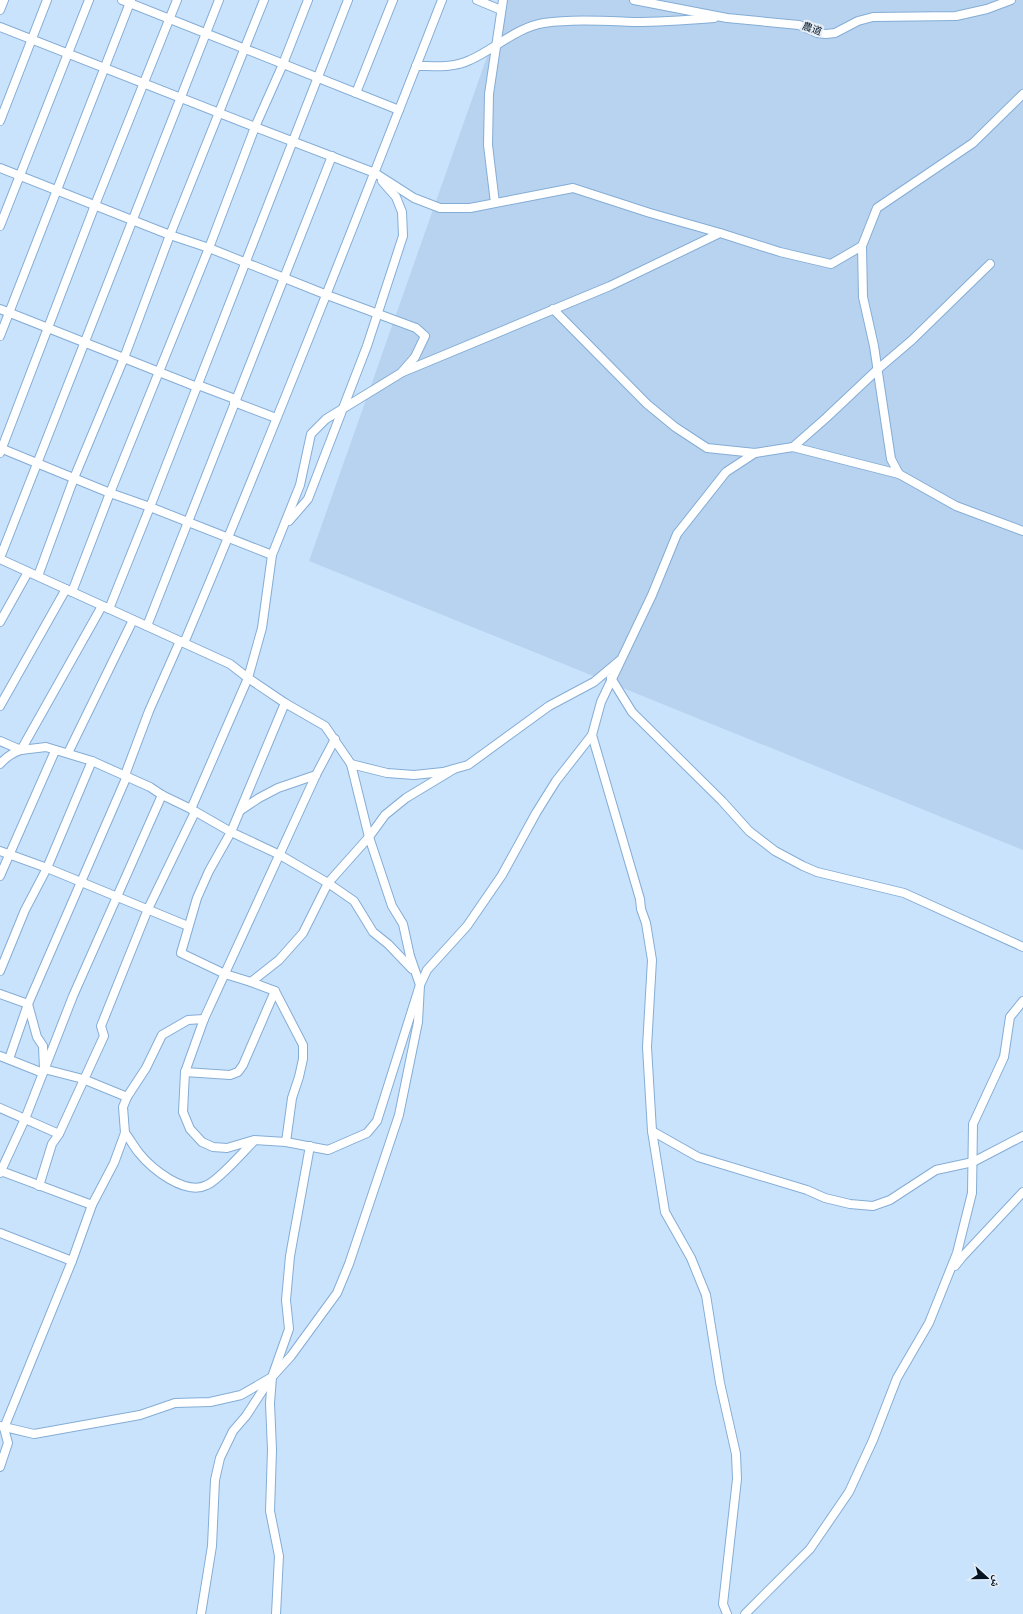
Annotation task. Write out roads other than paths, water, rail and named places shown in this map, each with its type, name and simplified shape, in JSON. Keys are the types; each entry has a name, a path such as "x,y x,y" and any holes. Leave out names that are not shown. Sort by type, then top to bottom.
{"street":[{"path":"0,10 4,0"},
{"path":"0,121 47,0"},
{"path":"0,226 89,0"},
{"path":"122,0 131,2 399,110"},
{"path":"177,0 95,205 1,450 38,463 110,493 150,507 272,555"},
{"path":"201,1614 212,1546 215,1480 220,1458 233,1431 246,1416 272,1377 291,1356 337,1294 349,1264 399,1115 418,1022 420,985 414,971 403,924 392,906 369,837 351,764 336,739 325,726 285,703 230,664 0,558 219,0"},
{"path":"38,576 74,478 124,358 170,235 264,0"},
{"path":"0,706 69,590 110,493 209,248 255,127 283,64 308,0"},
{"path":"21,750 106,607 150,507 348,0"},
{"path":"356,93 393,0"},
{"path":"9,1060 28,1004 126,776 149,712 228,538 327,295 442,0"},
{"path":"477,0 501,10"},
{"path":"495,203 488,144 489,94 503,0"},
{"name":"農道","path":"634,0 727,18 798,24 817,33 826,34 835,33 858,21 873,17 956,16 982,11 1011,0"},
{"path":"0,336 131,2"},
{"path":"416,66 446,66 460,64 471,60 523,30 543,23 590,21 663,22 727,18"},
{"path":"0,27 375,173 414,198 440,208 470,208 573,188 780,252 831,264 862,246"},
{"path":"899,474 891,459 878,369 863,297 862,246 877,208 972,143 1023,94"},
{"path":"147,626 234,401 332,156"},
{"path":"0,168 133,221 209,248 327,295 416,328 425,336 415,357 401,373"},
{"path":"283,529 308,499 378,314 403,236 402,212 396,197 375,173"},
{"path":"39,1186 52,1144 59,1134 104,1036 101,1026 148,909 193,810 248,678 262,628 272,555 300,484 311,434 326,419 401,373 610,286 720,233"},
{"path":"793,447 912,340 990,264"},
{"path":"0,309 276,418"},
{"path":"553,309 647,404 674,427 706,448 754,454 793,447 899,474 956,506 1023,531"},
{"path":"336,739 316,776 204,1019 185,1072 183,1112 190,1130 202,1142 213,1147 227,1148 254,1140 286,1142 328,1150 367,1133 377,1122 420,985 427,970 467,926 497,882 536,813 556,782 592,735 601,702 611,678 652,594 677,534 726,472 754,454"},
{"path":"0,622 28,572"},
{"path":"68,753 133,620"},
{"path":"351,764 388,773 414,775 442,772 468,765 549,706 594,682 621,659"},
{"path":"611,678 632,712 722,801 749,831 775,851 817,872 904,893 1023,947"},
{"path":"285,703 231,832 209,871 197,898 181,953 225,974 275,991 302,1045 303,1059 300,1077 292,1098 286,1142"},
{"path":"592,735 640,899 641,909 646,923 652,960 647,1047 652,1131 664,1212 690,1258 706,1295 720,1382 736,1454 737,1479 723,1604 727,1614"},
{"path":"0,741 21,750"},
{"path":"0,764 6,757 14,752 46,747 55,751 68,753 92,761 150,787 231,832 280,855 328,883 354,901 373,932 388,944 414,971"},
{"path":"0,876 55,751"},
{"path":"0,971 25,910 47,868 92,761"},
{"path":"251,982 279,960 303,933 328,883 369,837 385,815 406,798 454,769"},
{"path":"240,810 278,788 316,776"},
{"path":"92,1205 0,1172 25,1119 73,996 162,795"},
{"path":"0,851 81,881 188,926"},
{"path":"185,1072 230,1075 238,1072 243,1065 275,991"},
{"path":"0,994 28,1004"},
{"path":"745,1614 810,1549 849,1492 873,1440 897,1378 929,1323 950,1273 964,1231 972,1194 973,1124 1004,1057 1010,1017 1023,1001"},
{"path":"28,1004 37,1037 43,1046 43,1071"},
{"path":"0,1467 8,1443 2,1427 72,1261 92,1205 114,1163 125,1133 123,1107 126,1097 146,1068 162,1035 188,1020 204,1019"},
{"path":"0,1056 43,1071 83,1079 126,1097"},
{"path":"0,1108 59,1134"},
{"path":"652,1131 698,1157 807,1190 825,1198 850,1204 873,1206 890,1200 936,1170 973,1162 1023,1136"},
{"path":"125,1133 138,1153 151,1166 167,1178 183,1186 195,1188 207,1185 217,1178 254,1140"},
{"path":"276,1614 279,1556 270,1511 272,1450 270,1403 272,1377 289,1329 286,1300 290,1256 310,1146"},
{"path":"950,1273 963,1256 1023,1192"},
{"path":"0,1233 72,1261"},
{"path":"2,1427 34,1434 140,1415 175,1403 210,1402 241,1395 272,1377"}]}
